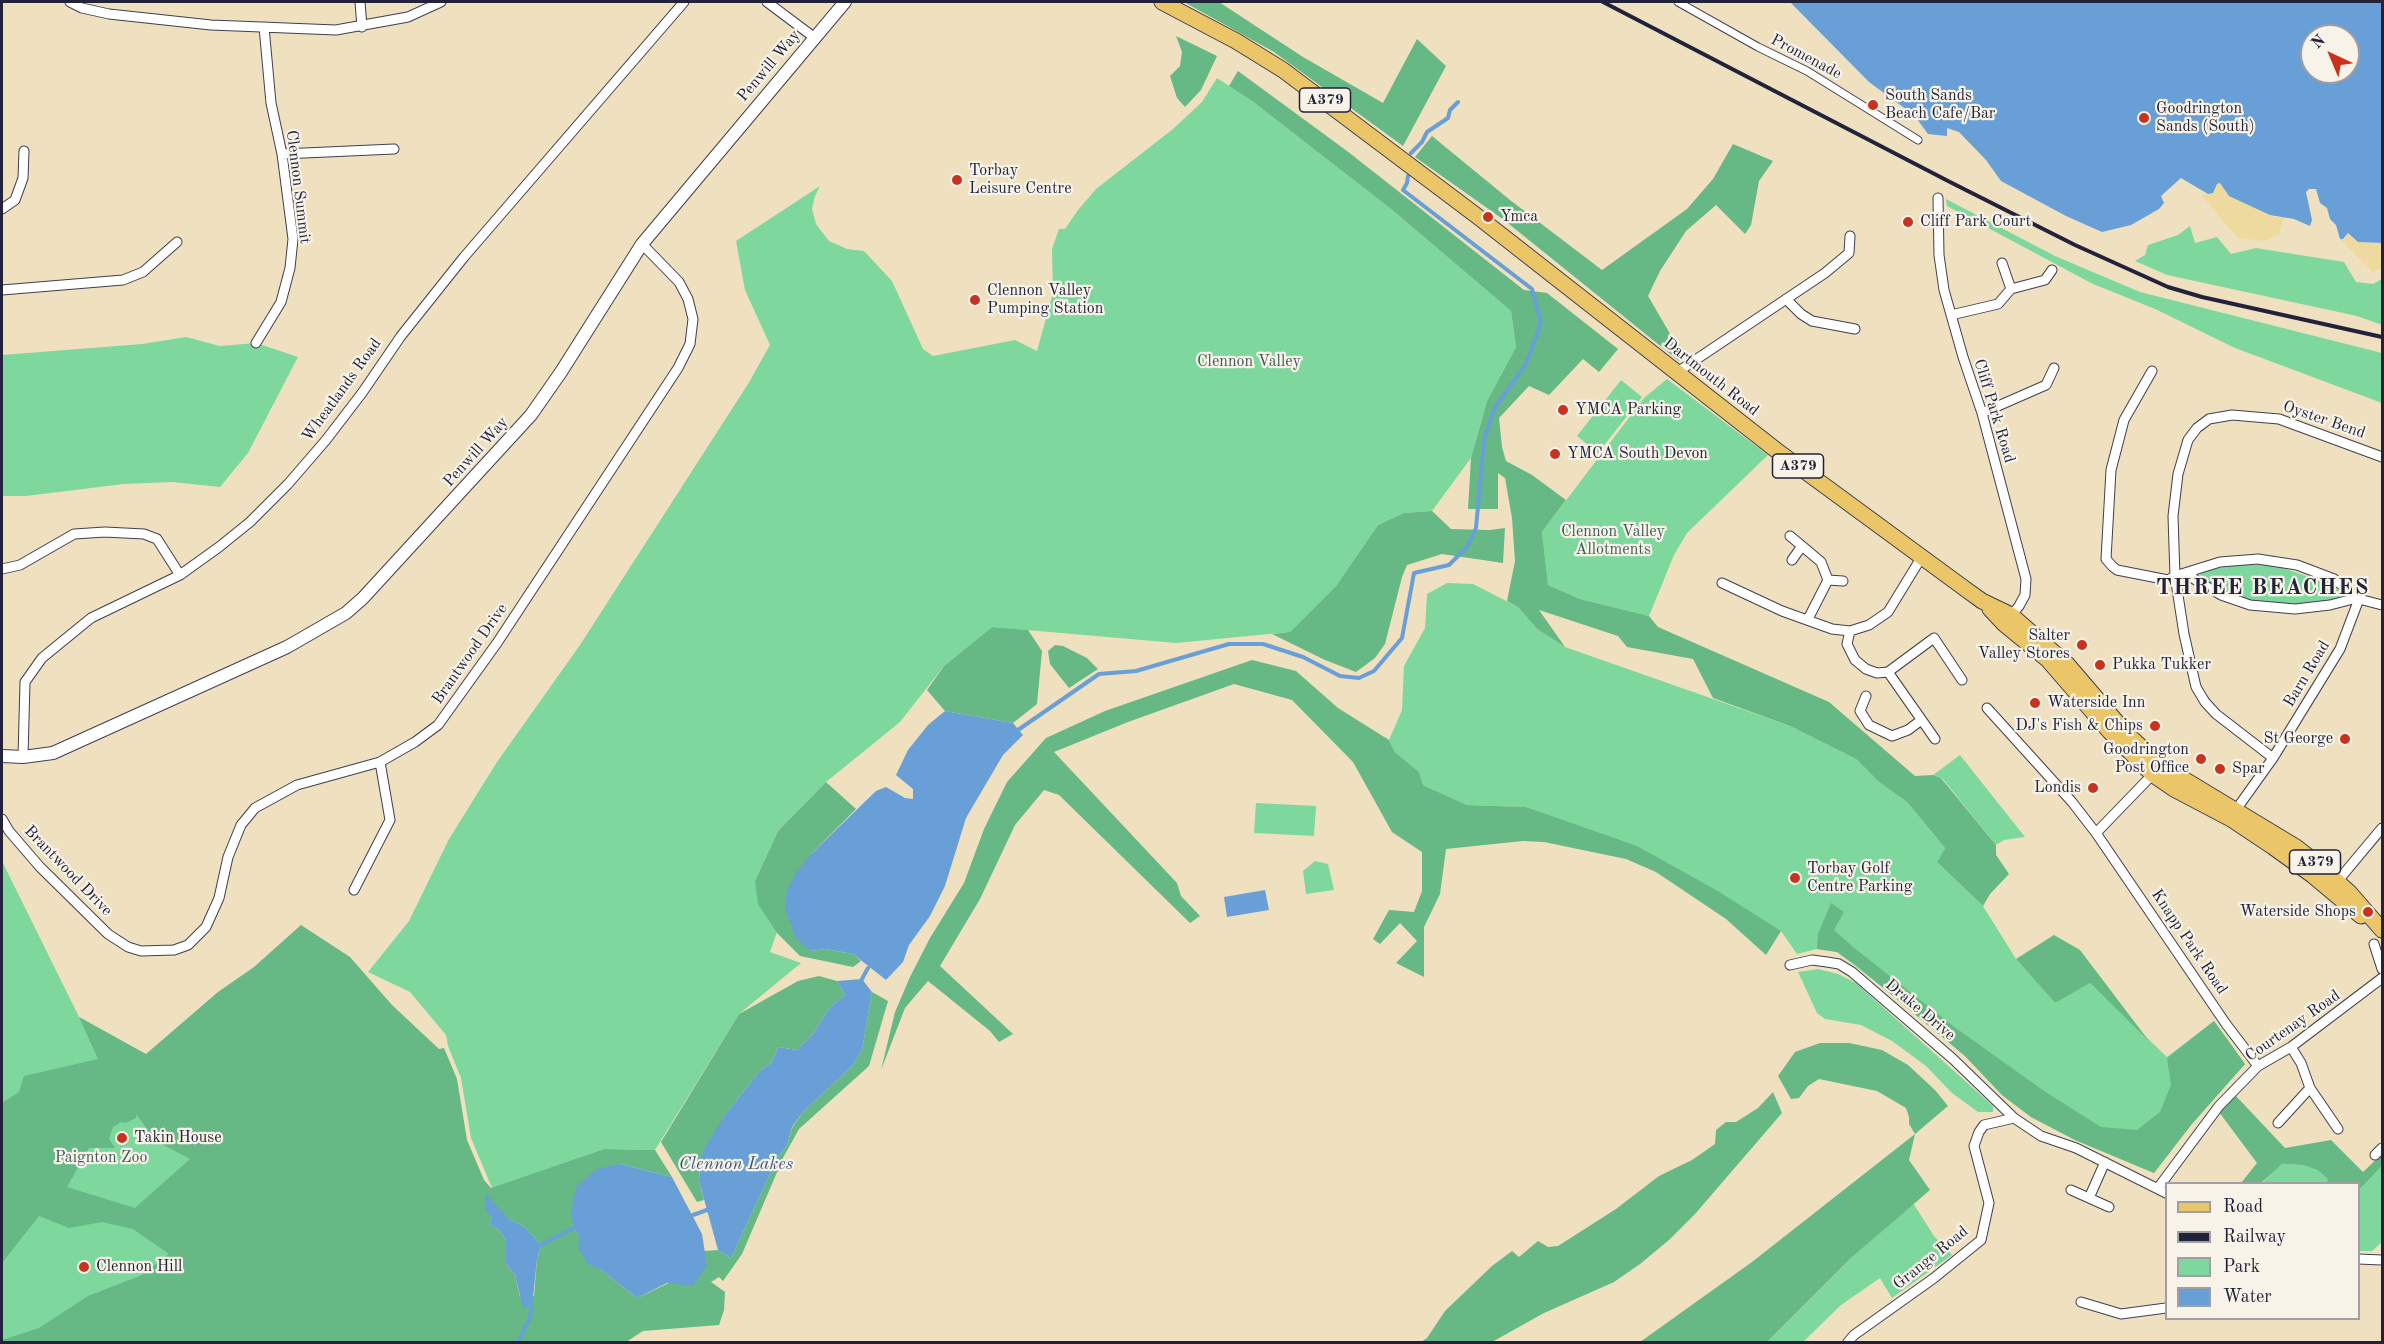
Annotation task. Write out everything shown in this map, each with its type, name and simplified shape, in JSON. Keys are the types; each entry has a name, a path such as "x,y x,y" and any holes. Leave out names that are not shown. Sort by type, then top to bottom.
{"main road":[{"name":"Dartmouth Road","path":"1162,2 1236,41 1283,70 1424,175 1676,373 1921,558 2068,664 2174,789 2233,814 2302,868 2333,886 2380,936"}],"street":[{"path":"70,2 82,8 109,14 211,25 336,30 408,17 441,2"},
{"path":"360,2 362,27"},
{"name":"Wheatlands Road","path":"22,757 26,682 42,658 91,618 180,574 250,522 288,484 326,440 362,393 400,336 464,257 684,2"},
{"path":"767,2 815,38"},
{"name":"Penwill Way","path":"2,756 22,757 53,753 287,647 346,613 378,583 531,415 567,363 642,244 844,2"},
{"name":"Promenade","path":"1678,2 1758,47 1807,71 1918,140"},
{"name":"Clennon Summit","path":"256,343 281,302 290,268 293,239 282,154 271,103 264,27"},
{"path":"282,154 394,149"},
{"path":"2,208 15,200 23,178 24,151"},
{"name":"Cliff Park Road","path":"1938,198 1939,255 1944,290 1982,413 2026,579 2025,595 2008,620"},
{"path":"1676,373 1849,254 1850,236"},
{"path":"2,290 123,280 143,272 177,242"},
{"name":"Brantwood Drive","path":"2,819 9,831 47,874 108,934 128,947 141,951 174,950 188,945 206,927 219,898 228,857 241,825 255,808 297,785 380,762 415,742 438,725 463,694 678,368 690,344 693,320 688,299 679,282 642,244"},
{"path":"2002,263 2010,289"},
{"path":"1951,315 1998,304 2010,289 2045,280 2052,270"},
{"path":"1786,299 1812,321 1855,329"},
{"path":"1982,413 2046,385 2054,368"},
{"path":"2152,371 2124,420 2110,470 2106,559 2117,570 2159,580 2168,580 2220,562 2258,559 2297,565 2334,579 2358,598 2382,605"},
{"name":"Oyster Bend","path":"2273,758 2216,714 2196,687 2184,634 2175,576 2173,516 2178,474 2188,440 2197,428 2209,419 2232,415 2279,419 2382,457"},
{"path":"2,569 20,566 74,534 105,532 144,534 157,539 180,574"},
{"path":"1790,536 1821,562 1828,580 1808,619"},
{"path":"1792,560 1802,546"},
{"path":"1722,583 1782,611 1832,629 1850,631 1869,626 1888,612 1921,558"},
{"path":"2189,572 2194,579 2221,595 2250,605 2295,609 2330,605 2358,598"},
{"path":"1828,580 1843,581"},
{"name":"Barn Road","path":"2233,814 2273,758 2340,649 2358,598"},
{"path":"1850,631 1847,644 1855,660 1866,669 1877,673 1888,672 1934,638 1962,680"},
{"path":"1888,672 1920,721 1935,739"},
{"path":"1866,696 1860,711 1869,725 1892,736 1908,730 1920,721"},
{"name":"Knapp Park Road","path":"1987,708 2072,802 2096,833 2226,1024 2258,1066"},
{"path":"354,890 390,820 380,762"},
{"path":"2096,833 2157,770"},
{"path":"2333,886 2382,828"},
{"path":"2,838 9,831"},
{"path":"2380,936 2382,969"},
{"name":"Drake Drive","path":"1790,965 1812,960 1839,964 1852,972 1953,1059 2014,1118"},
{"name":"Courtenay Road","path":"2167,1182 2218,1106 2258,1066 2291,1047 2382,978"},
{"path":"2291,1047 2301,1063 2310,1088 2338,1129"},
{"path":"2278,1123 2310,1088"},
{"path":"2014,1118 2041,1136 2076,1148 2162,1190"},
{"name":"Grange Road","path":"1848,1342 1854,1335 1934,1278 1981,1240 1989,1203 1974,1146 1984,1125 2014,1118"},
{"path":"2089,1198 2105,1162"},
{"path":"2072,1190 2109,1207"},
{"path":"2360,1259 2382,1260"},
{"path":"2081,1302 2121,1314 2165,1308"}],"green space":[{"path":"1184,2 1219,2 1303,57 1383,103 1417,39 1446,66 1403,146 1274,52"},
{"path":"1176,36 1217,56 1201,90 1185,107 1177,98 1170,76 1180,66 1182,52"},
{"path":"1238,71 1347,151 1524,290 1547,293 1618,349 1599,372 1583,359 1549,395 1529,386 1499,418 1506,461 1532,475 1566,500 1542,532 1548,585 1580,599 1649,616 1658,627 1829,702 1915,776 1933,775 1941,778 1996,845 1996,855 2009,874 1990,894 1983,906 1937,862 1945,848 1907,802 1879,782 1856,759 1790,726 1713,698 1693,659 1627,647 1618,636 1539,610 1565,647 1537,629 1518,607 1507,601 1515,561 1512,518 1505,478 1498,473 1498,509 1468,509 1471,458 1487,401 1516,347 1511,311 1391,209 1252,101 1229,86"},
{"name":"Clennon Valley","path":"1217,78 1252,101 1391,209 1511,311 1516,347 1487,401 1471,458 1432,511 1404,513 1378,525 1336,586 1290,632 1176,643 992,627 944,666 900,722 826,782 778,831 755,881 777,932 770,952 801,963 739,1014 655,1150 604,1149 492,1188 471,1138 461,1078 446,1035 410,992 368,972 409,921 449,839 497,762 580,645 748,384 770,345 745,290 736,241 820,186 812,209 816,224 829,241 847,249 864,251 892,281 923,349 933,356 1015,340 1037,351 1053,293 1052,249 1059,229 1065,229 1096,189 1173,129 1202,102"},
{"path":"1432,136 1510,200 1602,270 1687,209 1713,179 1733,144 1773,161 1759,181 1751,225 1745,234 1716,205 1686,231 1660,271 1648,296 1672,337 1687,353 1679,361 1504,220 1415,157"},
{"path":"1946,199 2055,256 2140,292 2382,353 2382,403 2235,348 2155,309 2093,284 1947,206"},
{"path":"2190,226 2195,243 2217,237 2231,254 2256,248 2344,262 2356,282 2373,284 2382,279 2382,325 2357,316 2167,275 2135,261 2145,255 2148,245 2178,235"},
{"path":"186,337 220,346 256,343 298,357 248,453 220,487 172,482 124,484 26,496 2,496 2,355 142,344"},
{"name":"Clennon Valley Allotments","path":"1667,379 1768,455 1687,533 1674,555 1649,616 1580,599 1548,585 1542,532 1644,398"},
{"path":"1621,380 1642,397 1598,453 1577,436"},
{"path":"1432,511 1451,529 1505,528 1503,563 1442,554 1407,565 1385,644 1375,658 1356,672 1325,660 1272,634 1290,632 1336,586 1378,525 1404,513"},
{"path":"2272,564 2329,584 2346,596 2300,605 2255,601 2219,589 2199,576 2201,573 2226,566"},
{"path":"1447,583 1473,584 1518,607 1537,629 1565,647 1790,726 1856,759 1879,782 1907,802 1945,848 1937,862 1983,906 2016,959 2055,1003 2089,982 2167,1057 2214,1021 2245,1064 2191,1125 2154,1173 2075,1140 2031,1117 2002,1095 1965,1056 1904,1004 1837,952 1817,949 1797,954 1781,931 1577,826 1526,807 1467,805 1423,785 1419,772 1395,752 1389,740 1402,710 1404,666 1425,628 1427,594"},
{"path":"992,627 1028,630 1042,651 1037,704 1013,723 945,711 927,690 944,666"},
{"path":"1055,645 1063,646 1087,658 1098,669 1069,688 1050,664 1048,651"},
{"path":"1252,660 1296,671 1338,708 1389,740 1395,752 1419,772 1423,785 1467,805 1526,807 1637,846 1716,890 1781,931 1766,955 1726,919 1656,872 1626,859 1544,842 1523,841 1446,849 1440,894 1424,927 1424,977 1396,963 1417,941 1400,923 1380,944 1373,939 1389,910 1414,912 1422,891 1422,852 1392,832 1353,762 1292,700 1234,684 1128,722 1054,752 1177,883 1181,896 1200,916 1190,923 1059,795 1044,790 1015,825 980,899 940,966 1013,1034 999,1042 990,1031 928,981 905,1008 881,1070 895,1012 910,977 930,938 964,883 984,829 1007,782 1046,738 1105,711"},
{"path":"1960,755 2025,837 2004,840 1996,845 1942,778 1933,775"},
{"path":"826,782 856,809 811,854 810,951 826,949 853,954 861,961 853,967 800,956 777,933 758,904 755,881 778,831"},
{"path":"1256,803 1316,806 1314,836 1254,833"},
{"name":"Paignton Zoo","path":"2,861 79,1017 152,1058 209,1134 179,1268 48,1342 2,1342"},
{"path":"1315,861 1328,864 1334,890 1306,894 1303,871"},
{"path":"1831,903 1844,912 1834,930 1853,947 1953,1026 2044,1091 2101,1127 2137,1130 2160,1112 2171,1085 2167,1058 2214,1021 2245,1064 2191,1125 2154,1173 2075,1140 2031,1117 2002,1095 1965,1056 1857,966 1837,952 1817,949 1818,934"},
{"path":"301,925 350,957 392,1005 439,1049 444,1048 457,1079 467,1140 484,1180 491,1188 604,1149 655,1150 672,1177 620,1164 574,1228 600,1269 637,1298 707,1265 704,1251 718,1250 731,1258 778,1157 787,1145 792,1128 803,1112 853,1065 862,1050 872,992 888,1001 869,1066 799,1129 784,1156 742,1254 723,1281 719,1277 711,1282 725,1292 724,1310 719,1325 643,1331 626,1342 2,1342 2,1340 39,1328 88,1296 142,1275 169,1254 133,1229 102,1222 69,1228 39,1216 2,1263 2,1103 19,1092 24,1076 98,1059 79,1017 146,1054 218,992 254,967","holes":["136,1114 156,1141 190,1159 135,1208 67,1187 89,1148 115,1148 109,1139 113,1127 136,1118","492,1217 509,1219 525,1227 541,1245 537,1260 534,1296 520,1297 515,1275 506,1264 506,1240 499,1230 489,1224"]},
{"path":"2054,935 2080,950 2149,1041 2090,983 2055,1003 2016,959"},
{"path":"1818,969 1838,974 1856,983 1993,1106 1993,1112 1978,1112 1952,1093 1926,1066 1892,1041 1861,1025 1825,1019 1817,1013 1798,972"},
{"path":"819,976 837,981 845,995 830,1007 813,1034 797,1050 778,1047 772,1062 759,1072 727,1112 700,1160 699,1181 704,1200 697,1202 661,1142 739,1014 798,981"},
{"path":"1820,1043 1849,1043 1882,1050 1908,1065 1935,1090 1948,1106 1915,1134 1909,1124 1906,1108 1877,1091 1819,1079 1808,1086 1799,1098 1791,1099 1778,1076 1795,1052"},
{"path":"1773,1092 1782,1113 1695,1214 1640,1264 1614,1282 1544,1313 1492,1342 1421,1342 1427,1338 1445,1311 1492,1266 1512,1251 1519,1257 1538,1241 1548,1247 1558,1246 1616,1209 1659,1176 1692,1160 1715,1144 1716,1130 1726,1122 1736,1122 1758,1108"},
{"path":"2235,1095 2285,1148 2331,1140 2363,1172 2382,1154 2382,1166 2360,1189 2360,1182 2327,1182 2328,1179 2318,1170 2303,1165 2282,1164 2262,1182 2242,1182 2257,1163 2219,1112"},
{"path":"1915,1134 1909,1160 1930,1190 1851,1258 1767,1342 1640,1342 1752,1262"},
{"path":"2281,1164 2303,1165 2318,1169 2329,1179 2328,1182 2263,1182"},
{"path":"2382,1166 2382,1242 2372,1251 2360,1251 2360,1189"},
{"path":"1913,1203 1934,1236 1952,1255 1892,1298 1880,1278 1841,1305 1803,1342 1767,1342 1851,1258"}],"sand":[{"path":"2221,183 2225,192 2275,217 2284,217 2279,235 2265,241 2238,238 2201,195 2211,194 2217,184"},
{"path":"2348,233 2355,240 2363,243 2382,243 2382,269 2372,272 2340,239"}],"water":[{"path":"1790,2 2382,2 2382,243 2358,242 2348,233 2340,239 2327,208 2320,203 2316,189 2309,189 2306,192 2312,220 2310,226 2294,219 2270,215 2229,196 2220,183 2217,184 2213,193 2208,194 2181,178 2161,196 2164,203 2159,209 2131,225 2102,232 2066,216 2001,181 1986,160 1959,132 1947,128 1947,136 1928,134 1914,115 1869,82"},
{"path":"945,711 1013,723 1023,735 1003,755 966,818 945,886 930,916 909,945 903,962 886,980 853,954 826,949 810,951 796,938 785,909 787,890 796,873 811,854 876,791 886,787 905,798 913,799 913,789 896,775 908,750 928,725"},
{"path":"1265,890 1269,910 1227,917 1224,897"},
{"name":"Clennon Lakes","path":"862,979 872,992 862,1050 853,1065 803,1112 792,1127 787,1145 778,1157 731,1258 718,1250 699,1181 700,1160 705,1147 727,1112 759,1072 772,1062 778,1047 797,1050 813,1034 830,1007 845,995 837,981"},
{"path":"620,1164 672,1177 702,1234 707,1265 693,1286 667,1283 637,1298 600,1269 588,1264 578,1247 580,1238 574,1228 571,1213 576,1187 597,1169"},
{"path":"485,1193 509,1219 525,1227 541,1245 537,1260 532,1307 523,1308 515,1275 506,1264 506,1240 499,1230 489,1224 492,1217 486,1211"}],"waterway":[{"path":"1411,153 1422,142 1427,132 1448,118 1450,110 1458,102"},
{"path":"1018,730 1099,674 1136,671 1229,644 1263,644 1303,657 1340,676 1359,678 1374,671 1402,638 1414,573 1449,565 1467,547 1476,528 1484,441 1494,409 1526,364 1541,323 1532,289 1403,190 1408,176"},
{"path":"862,979 868,968"},
{"path":"693,1215 707,1210"},
{"path":"541,1245 574,1228"},
{"path":"518,1342 529,1320 532,1307"}],"railway":[{"path":"1603,2 1950,182 2075,245 2168,287 2202,297 2382,337"}],"place":[{"name":"South Sands Beach Cafe/Bar","path":"1873,105"},
{"name":"Goodrington Sands (South)","path":"2144,118"},
{"name":"Torbay Leisure Centre","path":"957,180"},
{"name":"Ymca","path":"1488,217"},
{"name":"Cliff Park Court","path":"1908,222"},
{"name":"Clennon Valley Pumping Station","path":"975,300"},
{"name":"YMCA Parking","path":"1563,410"},
{"name":"YMCA South Devon","path":"1555,454"},
{"name":"Salter Valley Stores","path":"2082,645"},
{"name":"Pukka Tukker","path":"2100,665"},
{"name":"Waterside Inn","path":"2035,703"},
{"name":"DJ's Fish & Chips","path":"2155,726"},
{"name":"St George","path":"2345,739"},
{"name":"Goodrington Post Office","path":"2201,759"},
{"name":"Spar","path":"2220,769"},
{"name":"Londis","path":"2093,788"},
{"name":"Torbay Golf Centre Parking","path":"1795,878"},
{"name":"Waterside Shops","path":"2368,912"},
{"name":"Takin House","path":"122,1138"},
{"name":"Clennon Hill","path":"84,1267"}],"district":[{"name":"THREE BEACHES","path":"2263,588"}]}
